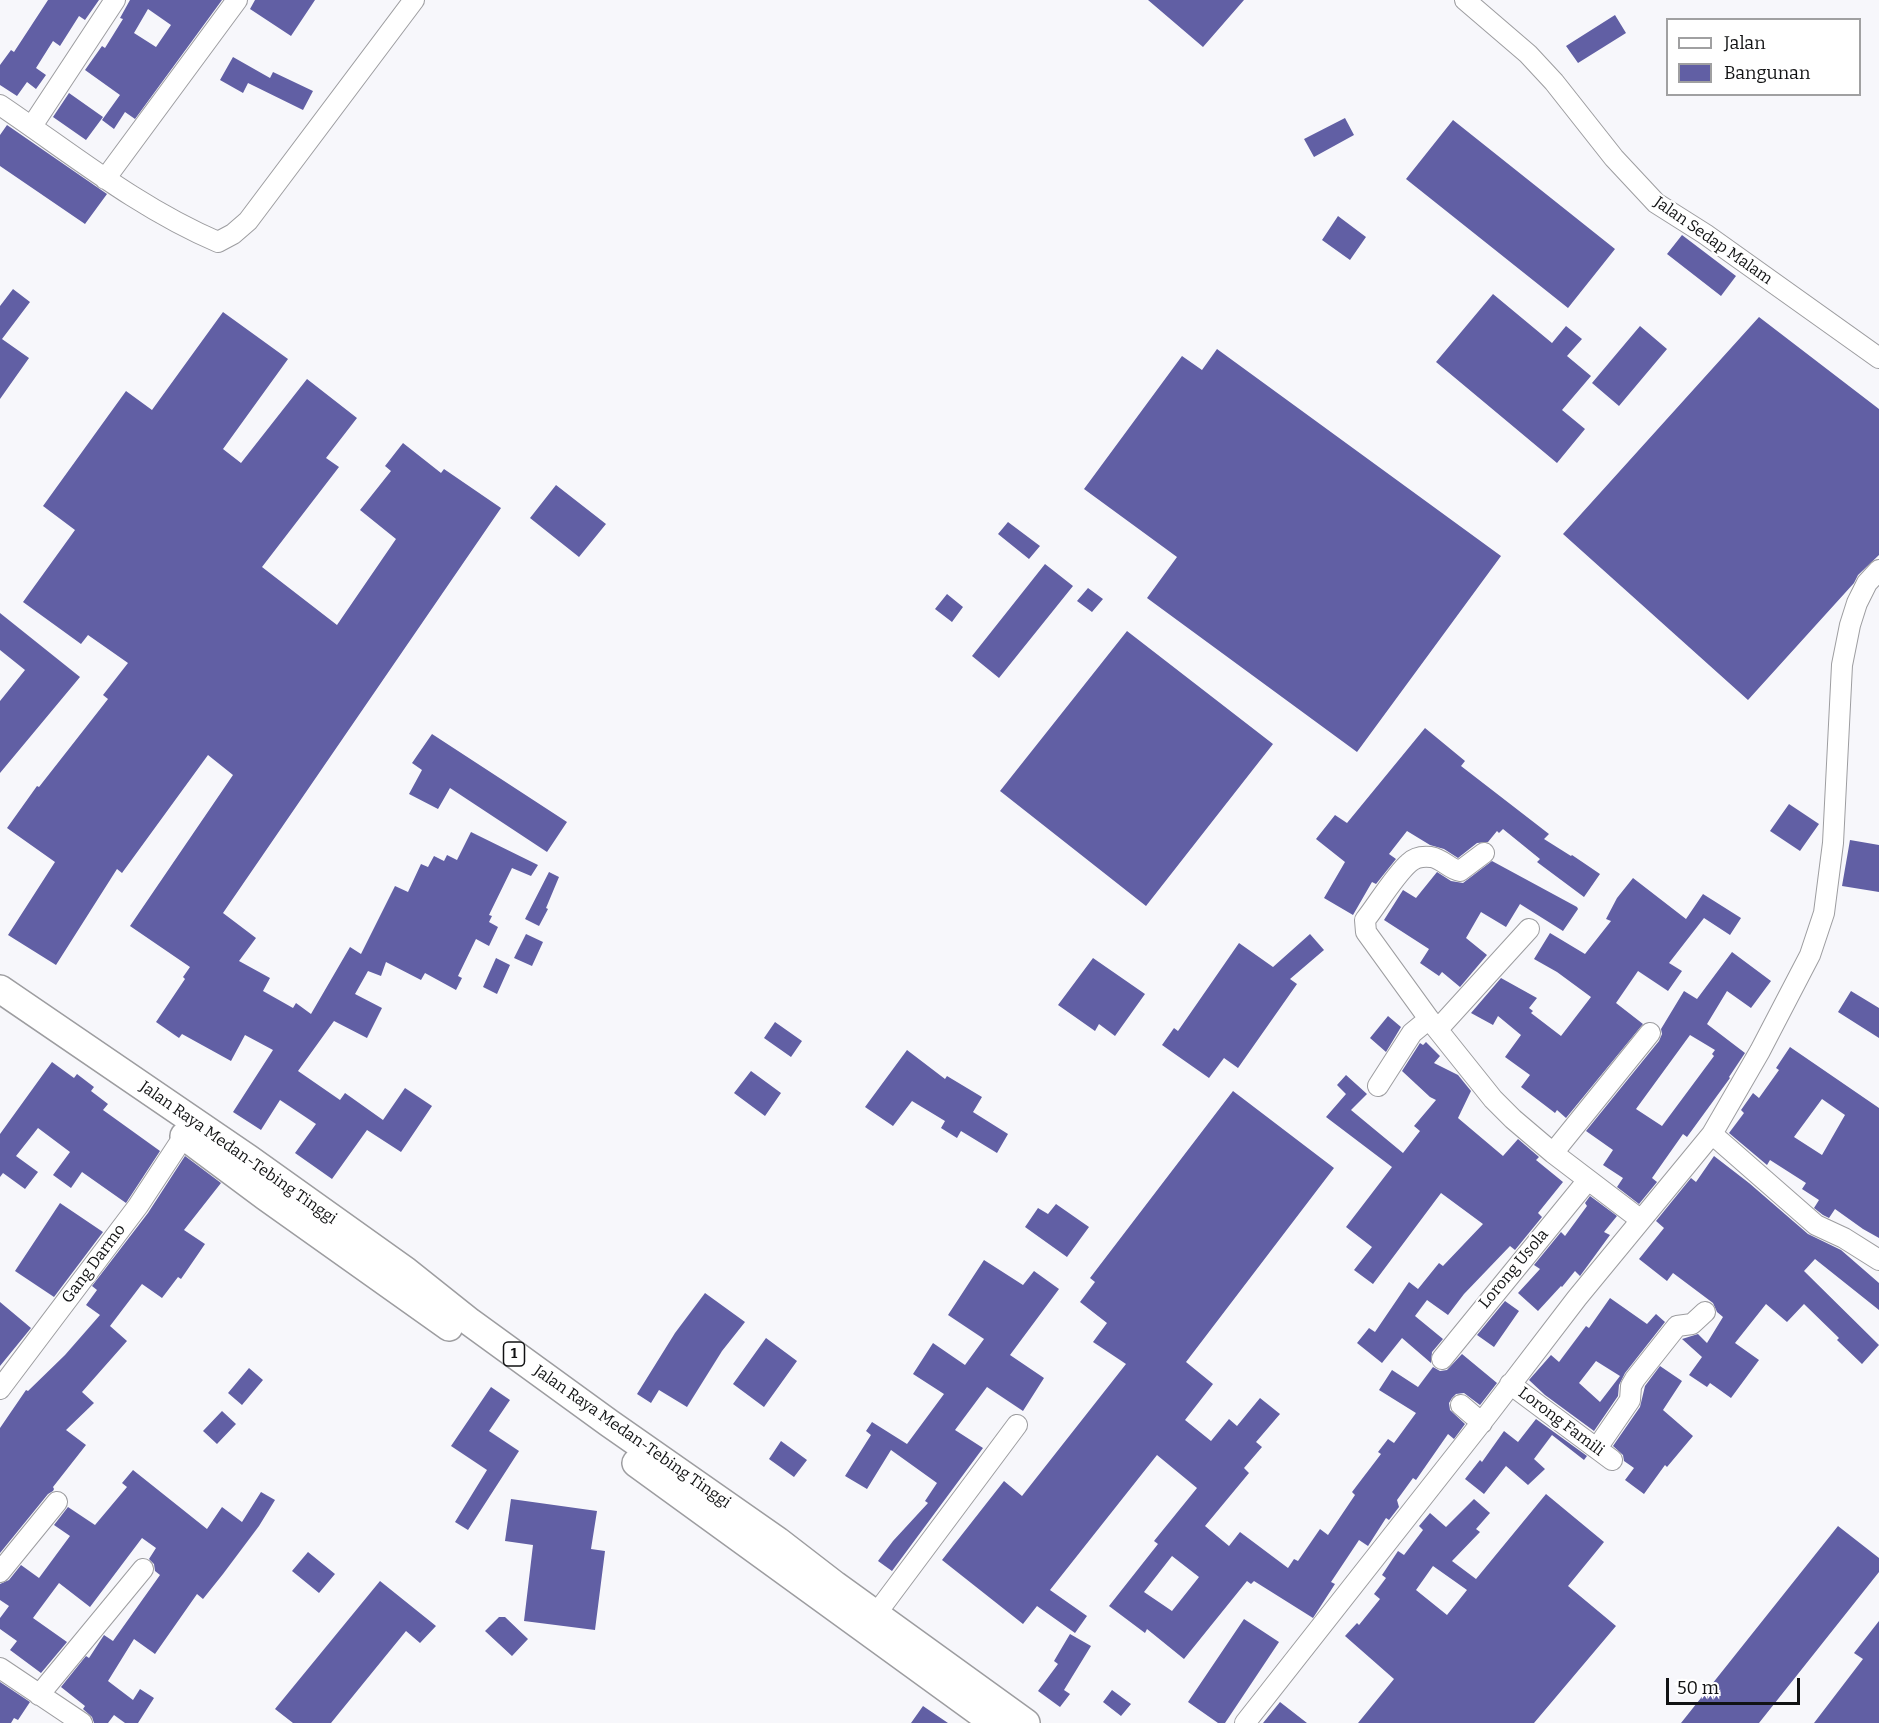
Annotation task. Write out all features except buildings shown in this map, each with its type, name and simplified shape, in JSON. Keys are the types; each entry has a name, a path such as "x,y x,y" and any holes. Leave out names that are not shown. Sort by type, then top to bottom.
{"highway":[{"name":"Jalan Raya Medan-Tebing Tinggi","path":"0,989 249,1159 406,1271 470,1322 778,1541 1026,1723"},
{"name":"Jalan Raya Medan-Tebing Tinggi","path":"0,1010 184,1136 994,1723"}],"street":[{"path":"32,126 115,0"},
{"path":"105,179 237,0"},
{"path":"0,105 105,179 188,229 218,242 233,234 248,220 414,0"},
{"name":"Jalan Sedap Malam","path":"1465,0 1528,54 1554,82 1622,167 1656,203 1705,234 1879,358"},
{"path":"1245,1723 1482,1423 1577,1298 1712,1134 1765,1042 1819,934 1833,843 1842,665 1857,603 1867,583 1879,570"},
{"path":"1485,853 1460,871 1452,869 1439,859 1420,856 1406,866 1365,920 1366,932 1433,1024 1493,1099 1553,1153 1641,1220"},
{"path":"1378,1086 1412,1033 1433,1024 1529,929"},
{"path":"1553,1153 1650,1033"},
{"path":"1712,1134 1816,1225 1844,1238 1879,1260"},
{"name":"Gang Darmo","path":"0,1389 138,1206 184,1136"},
{"name":"Lorong Usola","path":"1442,1359 1588,1180"},
{"name":"Lorong Famili","path":"1510,1384 1604,1454 1630,1400 1635,1379 1677,1326 1692,1324 1705,1312"},
{"path":"1461,1405 1482,1423"},
{"path":"876,1614 1017,1425"},
{"path":"0,1572 57,1502"},
{"path":"39,1695 143,1569"},
{"path":"0,1668 82,1723"}]}
